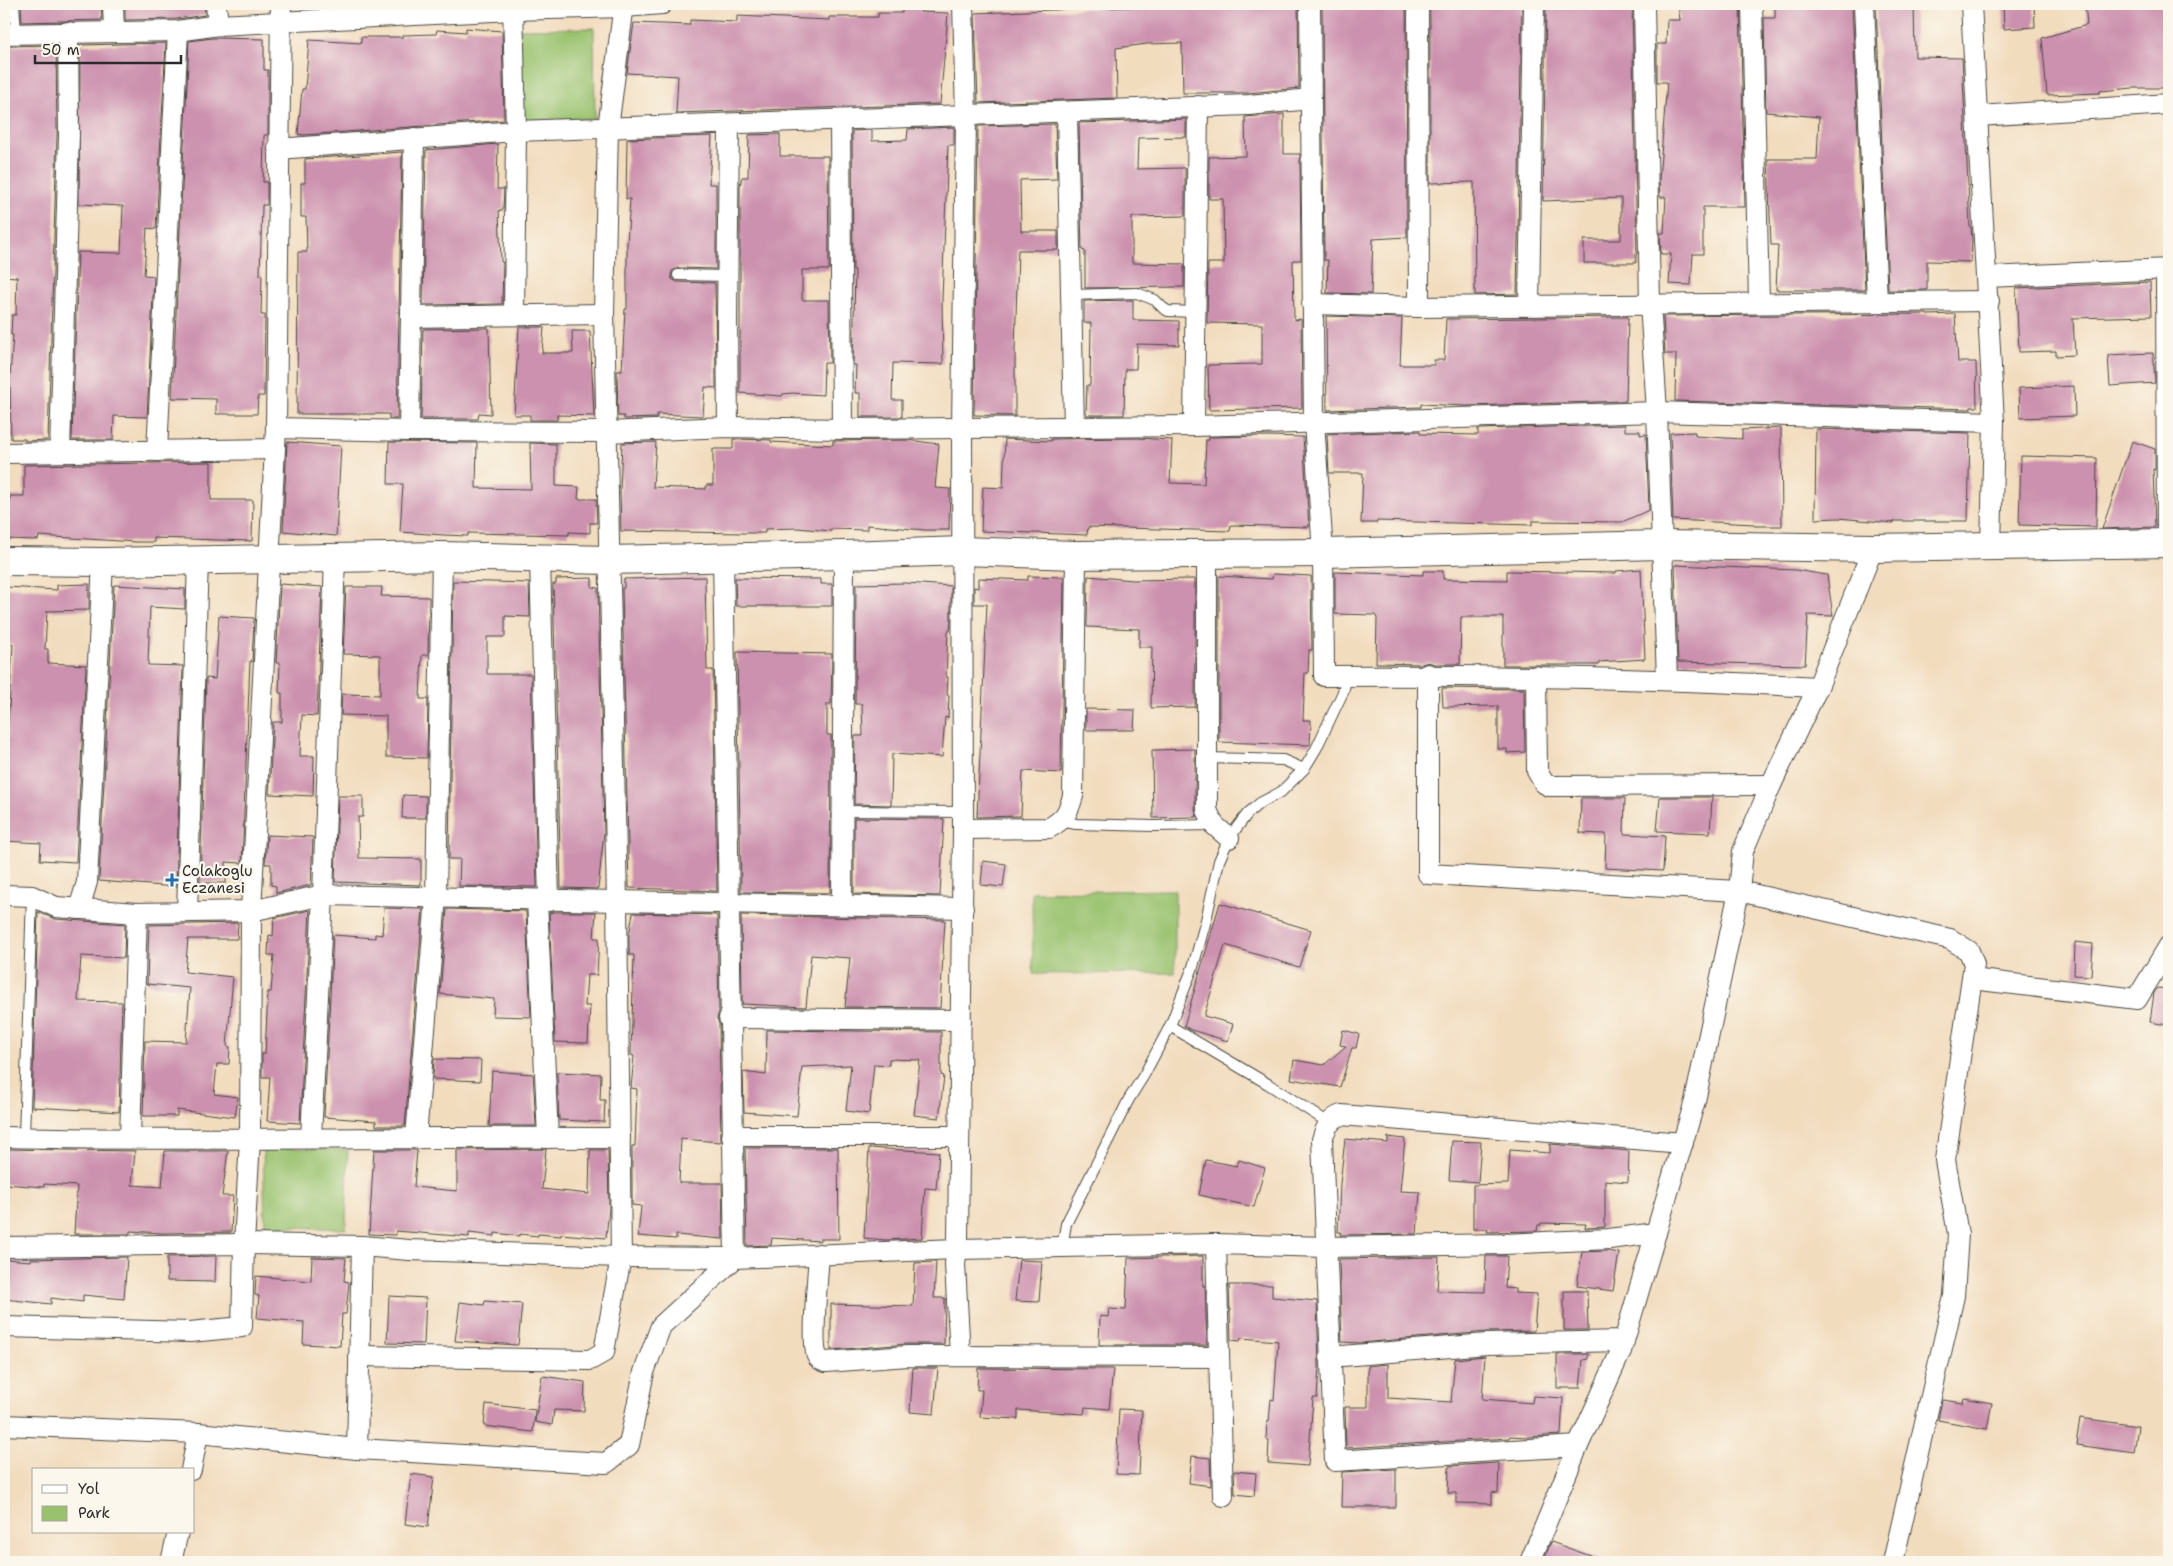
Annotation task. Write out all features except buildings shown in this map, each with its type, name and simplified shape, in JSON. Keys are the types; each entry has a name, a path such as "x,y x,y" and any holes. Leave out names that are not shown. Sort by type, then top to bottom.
{"street":[{"path":"112,4 114,31"},
{"path":"216,4 218,24"},
{"path":"10,34 178,31 282,12 662,4"},
{"path":"960,1356 956,1249 958,1240 963,908 962,428 966,117 962,4"},
{"path":"1310,4 1314,422 1323,553 1324,676 1428,674 1536,676 1667,679 1818,687"},
{"path":"1418,4 1419,306"},
{"path":"1529,305 1534,4"},
{"path":"1644,4 1650,303 1657,412 1667,679"},
{"path":"1752,4 1759,302"},
{"path":"1864,4 1877,301"},
{"path":"1971,4 1989,300 1994,422 1991,548"},
{"path":"359,1356 590,1360 604,1352 621,1257 617,901 604,314 608,128 624,6"},
{"path":"513,7 516,132 514,315"},
{"path":"4,1327 190,1332 242,1327 244,1244 250,1140 251,911 276,428 278,149 282,12"},
{"path":"157,451 178,31"},
{"path":"60,452 69,135 68,32"},
{"path":"278,149 516,132 966,117 1198,106 1249,106 1311,99"},
{"path":"1978,116 2169,104"},
{"path":"1194,426 1198,106"},
{"path":"1067,112 1074,427"},
{"path":"840,120 842,429"},
{"path":"728,427 729,124"},
{"path":"409,431 414,138"},
{"path":"4,561 103,562 442,556 609,560 962,551 1076,555 1323,553 1661,545 1991,548 2168,543 2168,269 1987,277"},
{"path":"1312,304 1419,306 1989,300"},
{"path":"411,317 604,314"},
{"path":"276,428 606,432 728,427 842,429 1194,426 1657,412 1994,422"},
{"path":"4,453 275,450"},
{"path":"1530,1562 1624,1341 1695,1101 1739,891 1743,851 1771,785 1818,687 1873,548"},
{"path":"1207,554 1206,810 1221,832"},
{"path":"842,905 844,555"},
{"path":"963,821 1049,828 1061,821 1069,810 1073,796 1076,555"},
{"path":"416,1137 436,898 442,556"},
{"path":"4,1425 198,1433 357,1449 606,1463 629,1445 644,1372 661,1326 735,1258 729,1018 730,902 723,557"},
{"path":"311,1138 323,895 335,558"},
{"path":"540,559 543,901 548,1138"},
{"path":"187,912 198,560"},
{"path":"79,909 87,882 103,562"},
{"path":"1428,674 1428,874 1739,891 1950,939 1969,951 1974,964 1945,1160 1958,1234 1954,1296 1893,1562"},
{"path":"1536,676 1537,771 1544,782 1550,786 1771,785"},
{"path":"4,895 32,896 56,907 137,913 251,911 323,895 543,901 730,902 963,908"},
{"path":"130,1138 137,913"},
{"path":"1972,979 2137,999 2169,946"},
{"path":"729,1018 961,1020"},
{"path":"1578,1446 1335,1461 1322,1140 1329,1123 1341,1115 1683,1143"},
{"path":"4,1136 250,1140 416,1137 620,1138"},
{"path":"732,1136 959,1136"},
{"path":"4,1248 244,1244 362,1246 409,1250 621,1257 735,1258 956,1249 1216,1244 1327,1247 1504,1244 1609,1239 1656,1233"},
{"path":"1216,1244 1223,1496"},
{"path":"357,1449 362,1246"},
{"path":"818,1254 816,1354 819,1359 826,1362 908,1356 1220,1357"},
{"path":"1330,1357 1487,1344 1624,1341"},
{"path":"191,1468 198,1433"},
{"path":"171,1562 178,1534"}],"lane":[{"path":"10,34 14,4"},
{"path":"678,275 727,276"},
{"path":"1071,295 1137,293 1150,297 1168,311 1196,312"},
{"path":"1061,821 1076,824 1162,826 1221,832 1260,803 1281,792 1304,769 1316,749 1343,692 1347,676"},
{"path":"1207,758 1282,760 1304,769"},
{"path":"842,811 963,821"},
{"path":"1062,1247 1066,1224 1129,1098 1149,1067 1170,1026 1193,967 1219,861 1221,832"},
{"path":"24,1137 32,896"},
{"path":"1170,1026 1260,1079 1329,1123"}],"green space":[{"path":"594,28 595,119 521,120 520,29"},
{"path":"1175,890 1175,973 1033,974 1032,892"},
{"path":"263,1147 348,1150 346,1229 265,1226"}],"place":[{"name":"Colakoglu Eczanesi","path":"172,880"}]}
